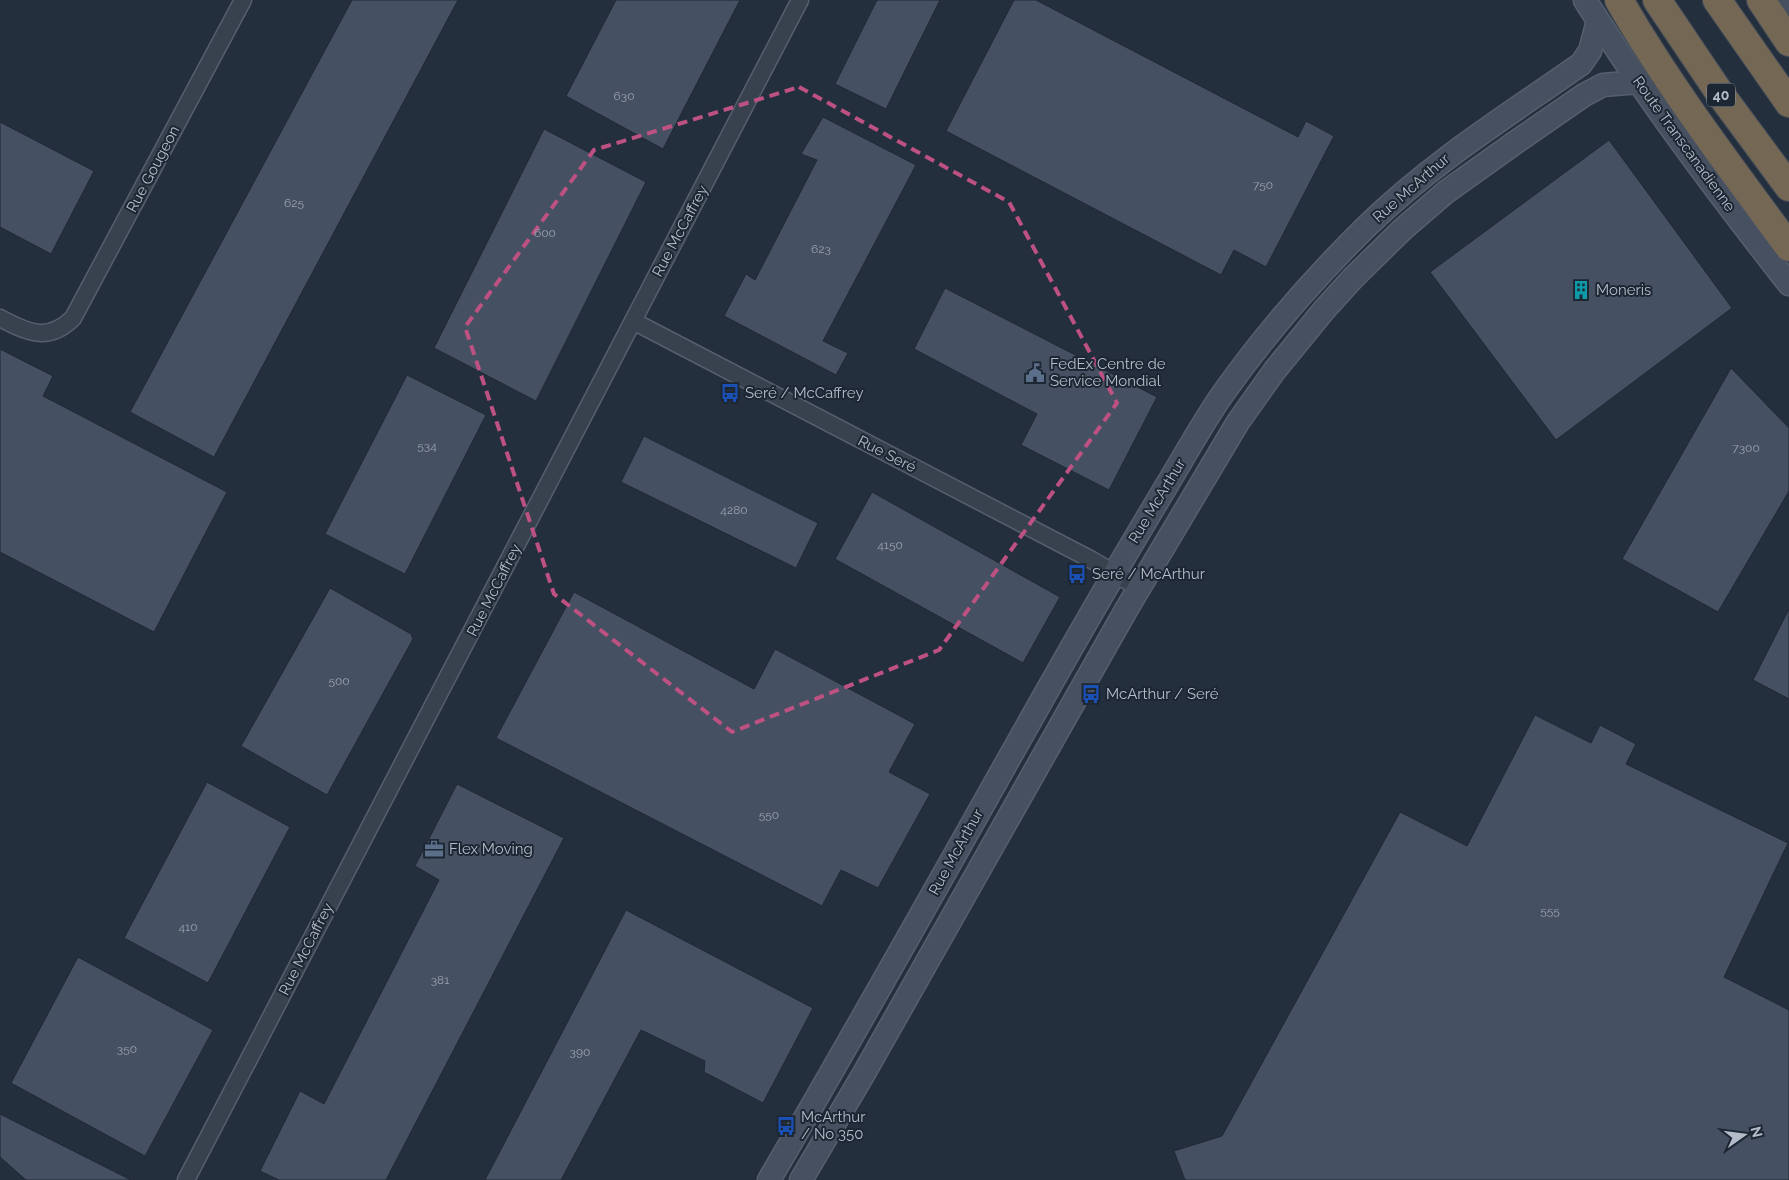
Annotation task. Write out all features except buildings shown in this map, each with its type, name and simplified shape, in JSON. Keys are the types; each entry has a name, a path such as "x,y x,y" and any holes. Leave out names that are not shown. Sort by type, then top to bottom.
{"highway":[{"path":"1619,0 1656,62 1685,105 1789,247"},
{"name":"40","path":"1657,0 1721,95 1789,187"},
{"path":"1717,0 1789,103"},
{"path":"1761,0 1789,42"}],"street":[{"name":"Rue Gougeon","path":"0,318 29,332 38,334 55,331 67,324 77,311 243,0"},
{"name":"Rue McCaffrey","path":"186,1180 800,0"},
{"name":"Route Transcanadienne","path":"1585,0 1684,148 1789,284"},
{"name":"Rue McArthur","path":"769,1180 842,1055 1114,573 1222,395 1262,341 1312,284 1368,226 1429,170 1581,64 1590,51 1598,21"},
{"name":"Rue McArthur","path":"801,1180 867,1068 1139,588 1250,404 1312,324 1378,253 1424,210 1461,180 1584,95 1603,85 1639,82"},
{"name":"Rue Seré","path":"633,321 1090,559 1139,588"}],"highlighted area":[{"path":"799,87 1009,202 1117,403 939,650 732,732 554,594 465,327 594,150"}],"place":[{"name":"Moneris","path":"1581,290"},
{"name":"FedEx Centre de Service Mondial","path":"1035,373"},
{"name":"Seré / McCaffrey","path":"730,393"},
{"name":"Seré / McArthur","path":"1077,574"},
{"name":"McArthur / Seré","path":"1091,694"},
{"name":"Flex Moving","path":"434,849"},
{"name":"McArthur / No 350","path":"786,1126"}]}
